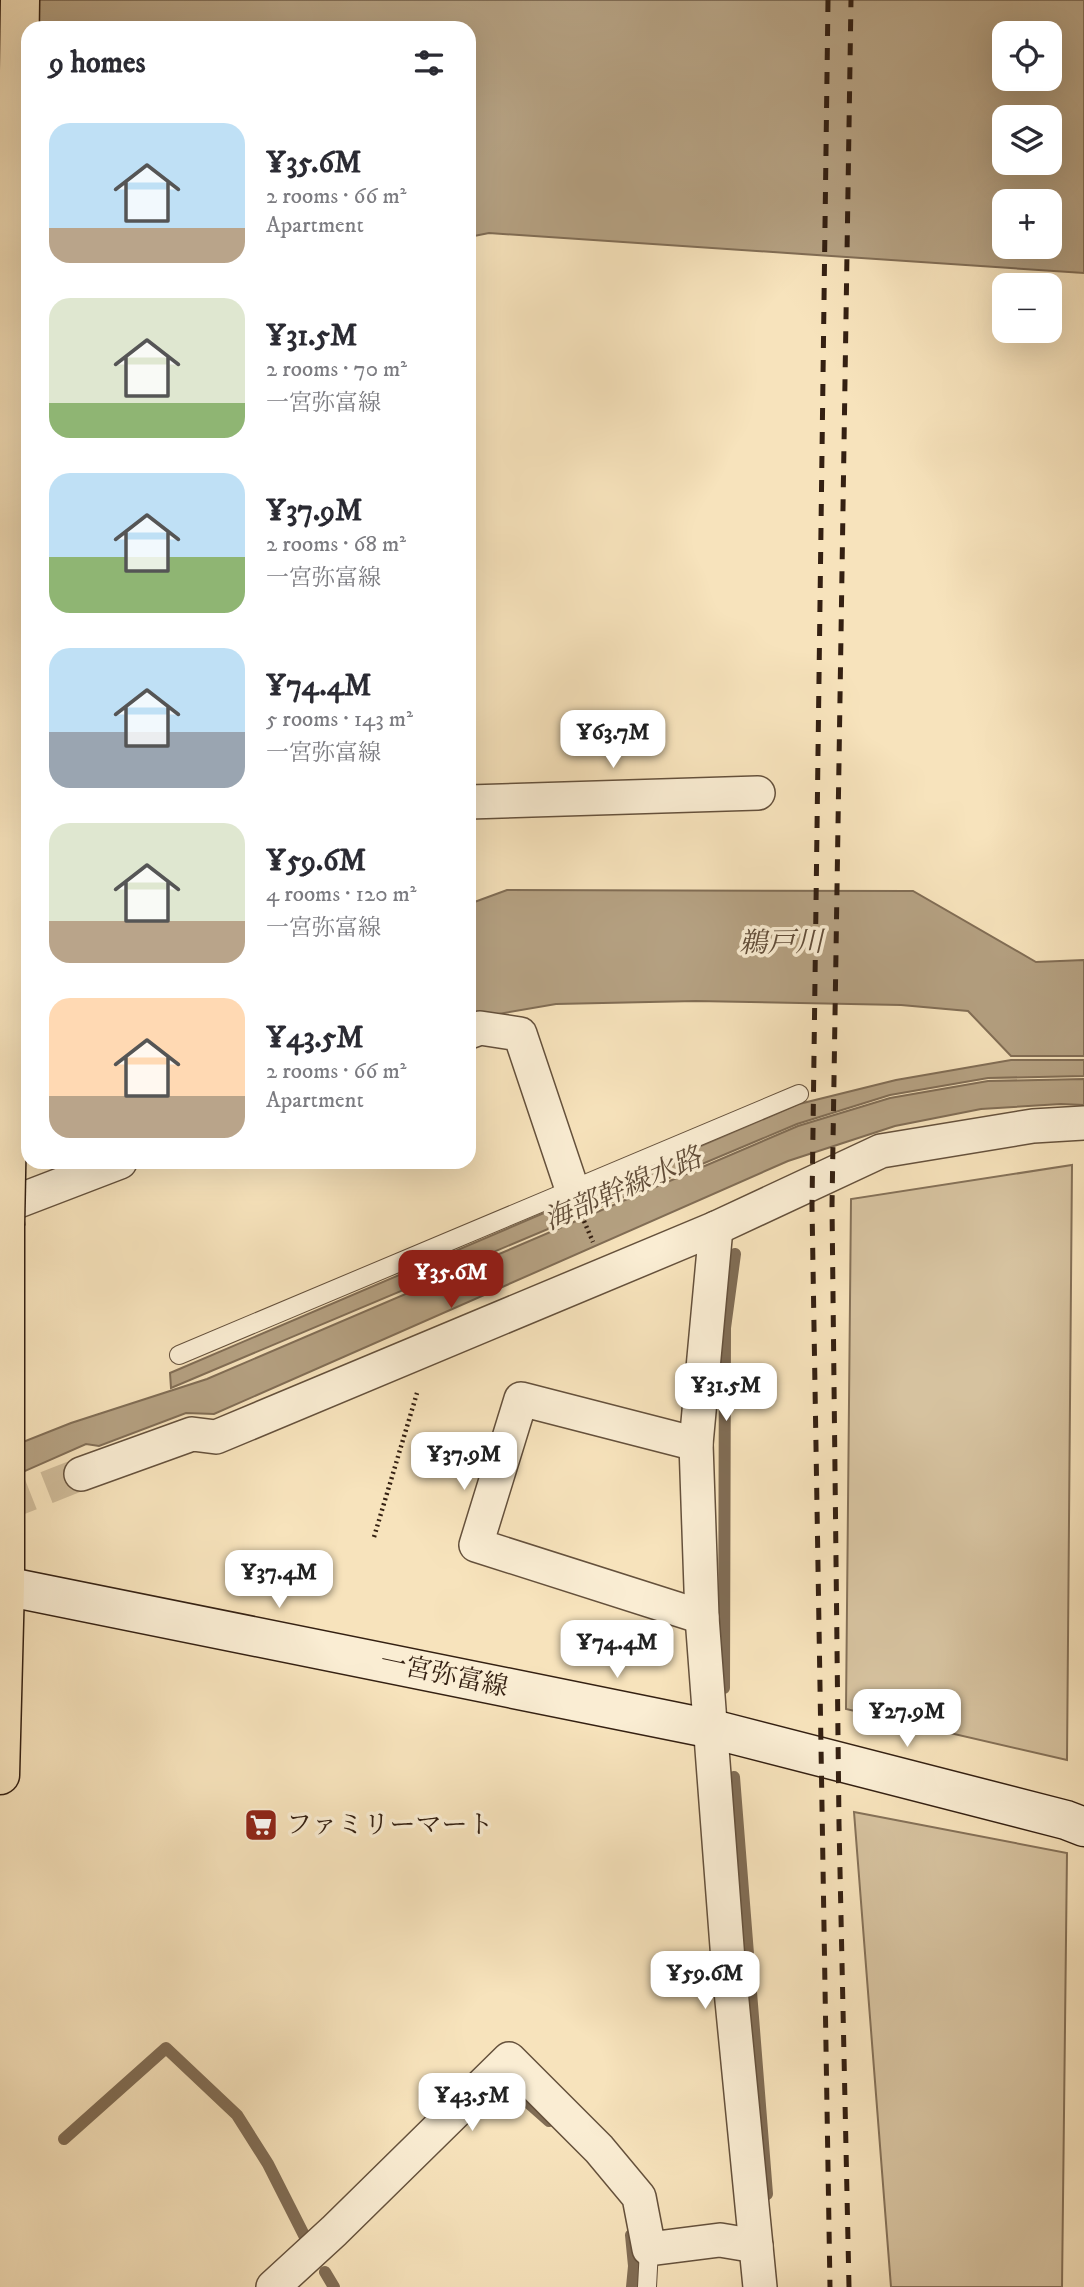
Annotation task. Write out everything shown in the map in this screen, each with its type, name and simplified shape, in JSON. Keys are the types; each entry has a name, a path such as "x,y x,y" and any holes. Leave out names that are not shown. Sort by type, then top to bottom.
{"highway":[{"path":"0,1775 6,1399 2,1216 12,851 10,718 20,0"}],"main road":[{"name":"一宮弥富線","path":"3,1585 712,1729 1066,1820 1084,1827"}],"street":[{"path":"476,803 758,793"},
{"path":"476,1029 520,1034 572,1189"},
{"path":"81,1474 192,1434 216,1437 606,1276 881,1151 1032,1126 1084,1123"},
{"path":"2,1216 105,1169"},
{"path":"716,1228 696,1444 702,1617 728,1960 760,2287"},
{"path":"696,1444 520,1399 476,1545 702,1617"},
{"path":"273,2287 334,2231 509,2059 599,2150 639,2197 649,2249 720,2240 756,2246"}],"lane":[{"path":"179,1355 799,1094"},
{"path":"647,2287 649,2249"}],"path":[{"path":"572,1189 606,1276"},
{"path":"374,1537 430,1348"}],"shaded area":[{"path":"1072,1165 1067,1760 846,1709 851,1199"},
{"path":"854,1812 1067,1853 1062,2287 891,2287"}],"water":[{"path":"0,0 1084,0 1084,273 489,233 476,236 476,21 21,21 21,100 0,315"},
{"name":"鵜戸川","path":"507,890 913,891 1036,962 1084,960 1084,1056 1011,1056 968,1011 901,1005 696,1001 556,1004 476,1018 476,901"},
{"name":"海部幹線水路","path":"1011,1060 1084,1060 1084,1076 988,1078 890,1095 797,1124 171,1388 170,1373 799,1104 896,1080"},
{"path":"1084,1079 1084,1105 981,1109 895,1126 788,1161 214,1414 186,1413 99,1446 86,1444 0,1482 0,1451 71,1423 207,1379 798,1126 890,1098 988,1081"}],"waterway":[{"path":"724,1688 725,1328 735,1254"},
{"path":"734,1777 767,2194"},
{"path":"64,2139 166,2048 237,2115 268,2164 308,2243"},
{"path":"506,2083 549,2121"},
{"path":"631,2235 634,2266 632,2287"},
{"path":"325,2272 334,2287"}],"tunnel":[{"path":"0,1506 81,1474"}],"railway":[{"path":"828,0 812,1206 830,2287"},
{"path":"849,2287 839,1824 832,1206 851,0"}],"place":[{"name":"ファミリーマート","path":"261,1825"}]}
